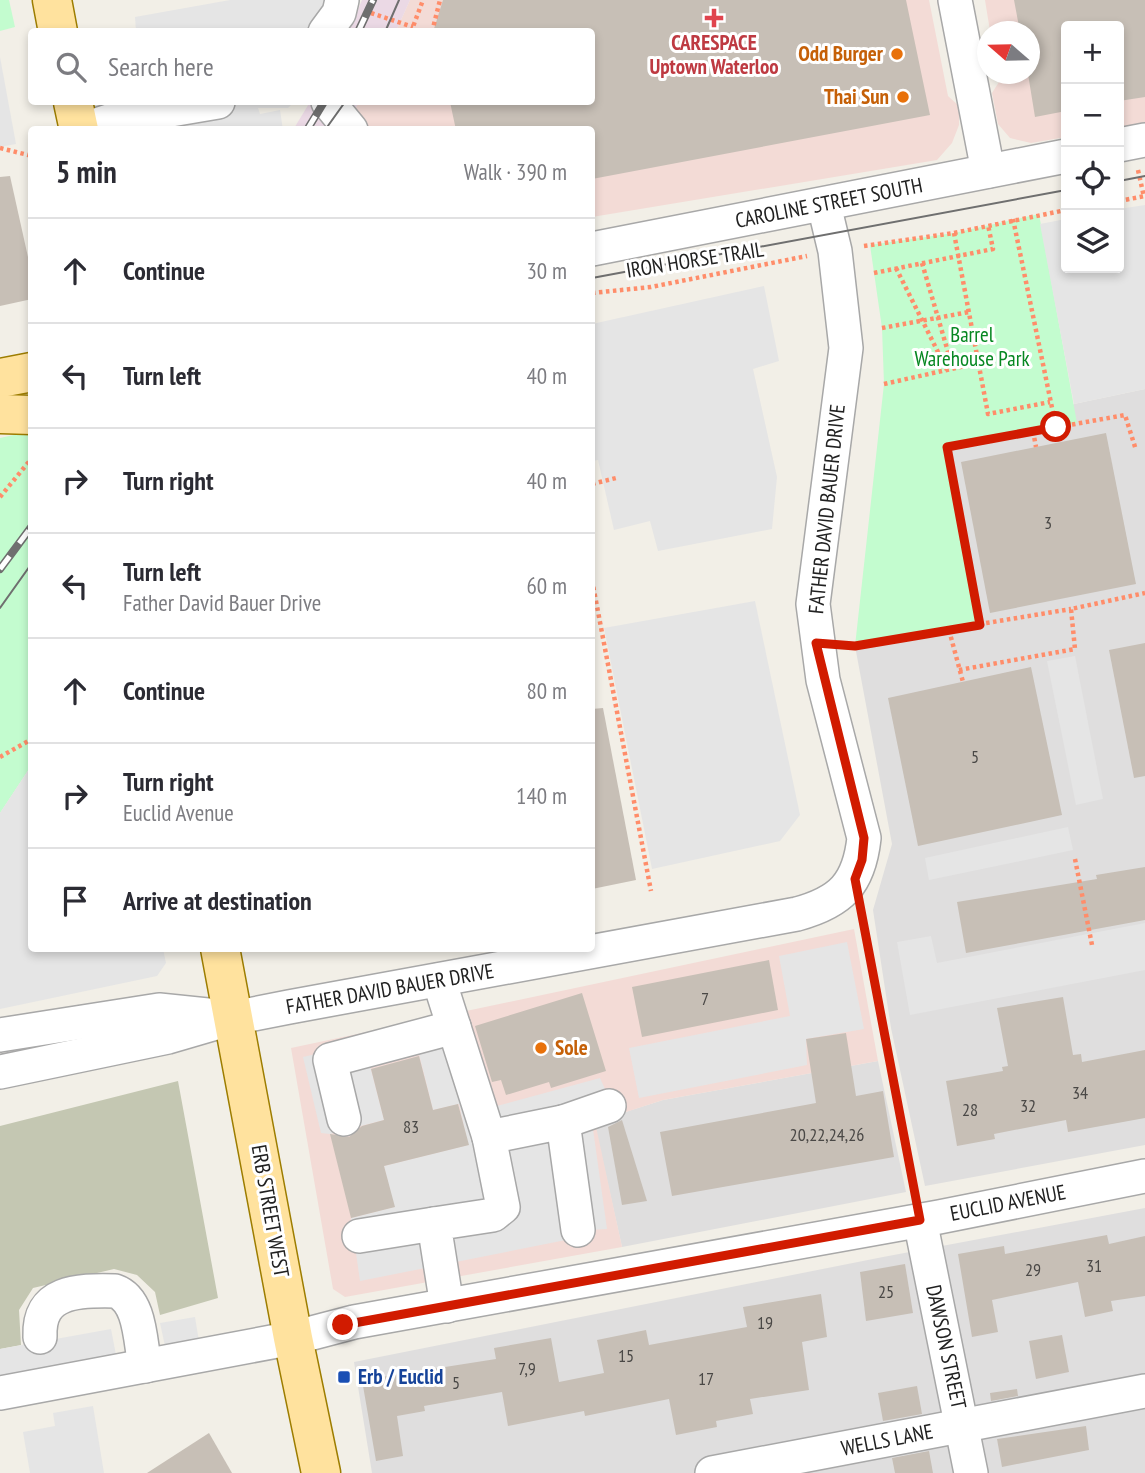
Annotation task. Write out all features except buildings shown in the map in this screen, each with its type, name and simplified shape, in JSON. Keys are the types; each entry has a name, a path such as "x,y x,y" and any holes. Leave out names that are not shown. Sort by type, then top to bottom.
{"main road":[{"path":"52,0 57,28"},
{"path":"74,105 79,126"},
{"path":"0,378 28,373"},
{"path":"0,414 28,415"},
{"name":"ERB STREET WEST","path":"221,952 321,1473"}],"street":[{"path":"956,0 988,171"},
{"path":"328,28 339,13 342,1"},
{"path":"93,126 112,120 200,105"},
{"path":"330,105 348,126"},
{"name":"CAROLINE STREET SOUTH","path":"595,248 1061,157"},
{"name":"FATHER DAVID BAUER DRIVE","path":"595,951 823,907 855,879 862,860 864,838 816,643 813,604 846,348 835,251 824,205"},
{"name":"FATHER DAVID BAUER DRIVE","path":"0,1072 168,1037 233,1018 591,952"},
{"path":"359,1236 493,1215 503,1207 489,1137 439,980"},
{"name":"FATHER DAVID BAUER DRIVE","path":"0,1035 159,1010 233,1018"},
{"path":"344,1119 330,1060 454,1027"},
{"path":"489,1137 562,1122 609,1106"},
{"path":"562,1122 578,1230"},
{"name":"EUCLID AVENUE","path":"0,1394 293,1338 354,1322 920,1220 1145,1176"},
{"name":"DAWSON STREET","path":"920,1220 971,1473"},
{"path":"434,1224 447,1306"},
{"path":"40,1337 39,1319 45,1306 57,1297 115,1291 124,1294 134,1307 145,1366"},
{"name":"WELLS LANE","path":"712,1473 1145,1391"}],"path":[{"path":"412,28 423,0"},
{"path":"433,28 440,0"},
{"path":"342,1 410,28"},
{"path":"0,148 28,155"},
{"path":"1124,200 1145,197 1133,149"},
{"path":"858,247 954,233 1061,211"},
{"path":"1013,219 1056,427"},
{"path":"874,273 993,249 988,225"},
{"path":"954,233 988,414 1050,402"},
{"name":"IRON HORSE TRAIL","path":"595,293 652,287 803,257"},
{"path":"922,263 953,369"},
{"path":"896,268 947,370"},
{"path":"882,328 969,312"},
{"path":"884,384 978,363"},
{"path":"980,625 947,447 1125,415 1136,450"},
{"path":"1033,431 1036,447"},
{"path":"0,497 28,463"},
{"path":"595,483 616,478"},
{"path":"816,643 855,646 1071,609 1145,593"},
{"path":"595,596 651,891"},
{"path":"959,670 1075,649 1071,609"},
{"path":"949,630 962,682"},
{"path":"0,757 28,741"},
{"path":"1075,859 1092,945"},
{"path":"855,879 920,1220"}],"shaded area":[{"path":"230,0 357,0 346,28 136,28 135,17"},
{"path":"362,0 410,0 397,28 350,28"},
{"path":"410,0 929,0 948,96 959,106 959,125 952,143 937,160 595,217 595,126 345,126 357,105 595,105 595,28 397,28"},
{"path":"985,0 1145,0 1145,123 1124,126 1124,21 1061,21 1061,138 1031,143 1010,138 998,124 992,93 998,84 1040,84 1040,21 988,21"},
{"path":"0,57 16,144 0,147"},
{"path":"121,105 291,105 288,108 258,108 260,114 280,110 282,126 124,126"},
{"path":"308,105 357,105 345,126 295,126"},
{"path":"1145,205 1145,389 1074,404 1040,224 1061,220 1061,273 1124,273 1124,208"},
{"path":"764,286 779,361 753,369 777,477 772,529 658,551 650,521 614,530 598,460 595,460 595,323"},
{"path":"1145,389 1145,1145 925,1186 891,1028 873,910 892,844 855,646 980,624 947,447 1056,427 1074,404"},
{"path":"755,601 800,815 780,841 652,869 604,628"},
{"path":"1075,656 1103,799 1076,805 1047,661"},
{"path":"28,771 28,952 164,952 166,963 157,976 0,1009 0,813"},
{"path":"1068,827 1073,850 929,880 925,858"},
{"path":"1145,923 1145,970 910,1015 897,942 931,936 937,963"},
{"path":"854,929 878,1061 663,1100 595,1122 622,1247 345,1297 333,1289 291,1048"},
{"path":"847,942 864,1029 806,1039 807,1065 639,1098 629,1048 790,1016 779,956"},
{"path":"459,1020 493,1107 600,1078 615,1111 592,1122 607,1229 590,1230 591,1235 360,1281 351,1218 394,1207 384,1166 468,1145 459,1104 433,1110 417,1046 368,1058 384,1120 330,1134 321,1133 303,1057"},
{"path":"878,1061 906,1192 622,1247 594,1122 663,1100"},
{"path":"178,1081 218,1298 160,1315 155,1292 137,1275 114,1269 33,1288 19,1310 21,1345 0,1349 0,1126"},
{"path":"1145,1208 1145,1473 372,1473 354,1362"},
{"path":"195,1317 204,1372 0,1409 0,1349 111,1329 116,1355 165,1346 160,1323"},
{"path":"93,1406 104,1473 30,1473 23,1432 55,1426 53,1413"}],"green space":[{"path":"0,0 9,0 15,27 0,31"},
{"name":"Barrel Warehouse Park","path":"1039,214 1077,423 947,447 980,625 855,646 884,384 882,328 870,245 954,233"},
{"path":"23,433 28,435 28,771 0,813 0,438"}],"tram line":[{"path":"387,28 399,0"},
{"path":"328,126 343,105"},
{"path":"1124,180 1145,176"},
{"path":"595,277 1061,191"},
{"path":"0,608 28,569"}],"railway":[{"path":"360,28 373,0"},
{"path":"309,126 322,105"},
{"path":"0,569 28,531"}],"place":[{"name":"CARESPACE Uptown Waterloo","path":"714,18"},
{"name":"Odd Burger","path":"897,54"},
{"name":"Thai Sun","path":"903,97"},
{"name":"Sole","path":"541,1048"},
{"name":"Erb / Euclid","path":"344,1377"}],"route":[{"path":"343,1325 920,1220 855,879 862,860 864,838 816,643 855,646 980,625 947,447 1056,427"}]}
